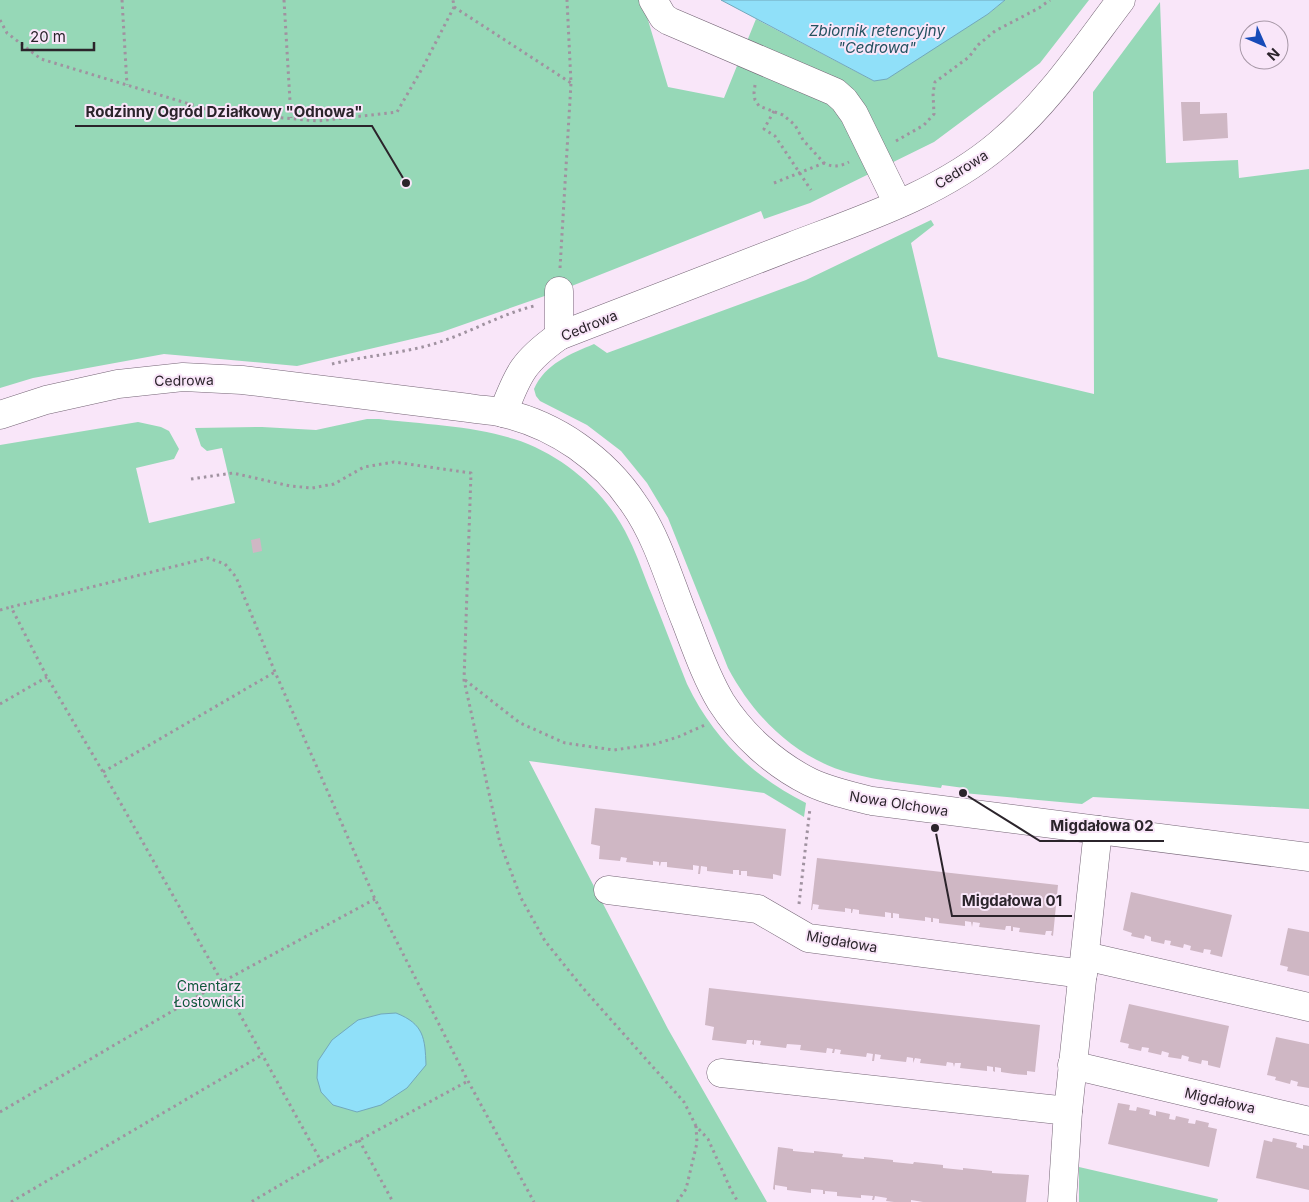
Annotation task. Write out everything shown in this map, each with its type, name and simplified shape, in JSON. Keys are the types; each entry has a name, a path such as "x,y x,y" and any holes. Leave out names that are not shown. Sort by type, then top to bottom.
{"street":[{"path":"654,0 663,17 669,21 835,92 844,100 854,114 898,204"},
{"name":"Cedrowa","path":"0,415 46,400 118,384 183,377 242,380 503,413 515,381 523,368 540,350 559,336 898,204 956,175 999,144 1044,98 1121,0"},
{"path":"548,298 559,336"},
{"name":"Nowa Olchowa","path":"503,413 542,426 569,440 606,470 634,504 652,536 701,661 720,701 757,746 781,765 811,782 841,793 872,801 1309,857"},
{"path":"1062,1202 1072,1065 1098,830"},
{"name":"Migdałowa","path":"608,890 758,909 808,938 1084,965 1309,1007"},
{"name":"Migdałowa","path":"1072,1065 1309,1121"},
{"path":"721,1073 1068,1110"}],"path":[{"path":"122,0 127,85"},
{"path":"284,0 291,118"},
{"path":"0,20 7,33 41,59 216,112 318,121 397,112 454,7 454,0"},
{"path":"325,367 429,345 461,335 510,312 548,298 571,83 567,0"},
{"path":"759,60 754,93 755,100 759,106 783,115 795,125 803,140 824,163 828,166 839,166 873,153 924,125 934,114 933,93 935,82 970,57 978,45 995,31 1040,8 1050,0"},
{"path":"454,7 571,83"},
{"path":"774,111 764,129 775,136 811,190"},
{"path":"774,183 824,163"},
{"path":"191,479 233,473 290,486 312,488 334,484 364,467 394,462 471,473 464,680 500,844 521,898 545,942 582,987 684,1102 696,1126 708,1139 738,1202"},
{"path":"0,610 208,558 224,564 236,577 275,672 374,899 534,1202"},
{"path":"10,607 47,677 222,982 321,1161"},
{"path":"103,772 275,672"},
{"path":"0,704 47,677"},
{"path":"464,680 520,724 564,743 614,750 655,744 678,737 712,722"},
{"path":"790,928 798,913 811,803"},
{"path":"0,1112 222,982 374,899"},
{"path":"11,1202 262,1055"},
{"path":"251,1202 468,1080"},
{"path":"677,1202 686,1188 697,1143 696,1126"},
{"path":"359,1140 393,1202"}],"green space":[{"path":"0,0 642,0 668,87 724,98 756,19 874,81 988,14 1005,0 1089,0 1040,63 934,142 810,203 764,219 761,211 559,291 442,332 297,366 164,354 33,378 0,388"},
{"path":"1160,2 1166,163 1238,160 1239,178 1309,169 1309,809 1093,797 1082,804 963,793 964,788 942,785 941,788 883,780 861,776 830,766 811,757 778,733 750,703 738,686 728,668 668,518 647,483 621,451 587,425 540,401 534,389 551,366 567,356 594,344 607,353 806,280 931,220 934,225 911,243 938,357 1094,394 1093,92"},
{"name":"Cmentarz Łostowicki","path":"367,419 447,426 482,431 514,439 549,454 582,477 609,506 629,539 687,684 709,722 736,754 751,768 768,781 806,803 804,817 764,793 529,761 668,1029 767,1202 0,1202 0,445 138,422 161,427 169,431 179,449 174,459 136,468 149,523 235,503 222,448 207,451 201,446 195,428 262,427 316,430"},
{"path":"1079,1167 1218,1199 1217,1202 1079,1202"}],"water":[{"name":"Zbiornik retencyjny \"Cedrowa\"","path":"721,0 1005,0 988,14 887,79 874,81"},
{"path":"396,1013 418,1027 425,1047 426,1065 407,1088 381,1105 357,1112 333,1105 321,1092 317,1078 318,1061 332,1040 358,1020 381,1014"}],"building":[{"path":"1181,102 1200,102 1200,114 1227,113 1228,138 1183,141"},
{"path":"260,538 262,551 253,553 251,540"},
{"path":"595,808 786,829 781,876 773,874 773,879 747,876 747,871 741,871 741,875 739,875 739,870 733,870 733,874 707,871 707,867 701,866 700,874 698,874 699,866 693,865 693,870 667,867 667,862 661,862 660,866 659,862 653,861 653,865 626,862 627,858 621,857 620,861 599,859 600,846 591,844"},
{"path":"817,858 1058,885 1053,936 1051,935 1052,931 1046,931 1045,935 1019,932 1020,928 1013,927 1013,931 1011,931 1011,926 1006,926 1005,930 979,927 980,923 973,922 972,927 971,922 965,921 965,926 939,923 939,919 933,918 933,922 931,922 931,918 925,917 925,921 899,918 899,914 893,913 893,918 891,918 891,913 885,912 885,917 859,914 859,910 853,909 851,913 851,909 845,908 845,912 818,909 819,905 813,904 811,910"},
{"path":"1131,892 1232,915 1222,957 1210,954 1211,950 1204,949 1203,953 1190,950 1191,946 1184,944 1183,948 1170,945 1171,941 1165,940 1164,944 1151,941 1151,937 1145,935 1144,939 1131,936 1132,933 1123,930"},
{"path":"1288,928 1309,932 1309,976 1287,971 1288,967 1280,965"},
{"path":"709,988 1040,1025 1035,1072 1027,1071 1027,1075 1014,1074 1001,1072 1001,1068 995,1067 995,1072 993,1067 987,1066 987,1071 960,1068 961,1063 955,1063 954,1067 953,1063 947,1062 946,1066 920,1063 921,1059 915,1058 913,1063 913,1058 907,1057 906,1062 880,1059 881,1055 875,1054 874,1061 872,1061 873,1054 867,1053 866,1057 840,1054 841,1050 835,1049 834,1053 832,1053 833,1049 827,1048 826,1053 800,1050 801,1045 787,1044 786,1048 760,1045 761,1041 754,1040 754,1045 752,1044 753,1040 747,1040 746,1044 712,1040 714,1027 705,1025"},
{"path":"1129,1004 1229,1026 1220,1068 1208,1065 1208,1061 1202,1060 1201,1064 1188,1061 1189,1057 1182,1055 1181,1059 1168,1057 1169,1053 1162,1051 1161,1055 1148,1052 1149,1048 1142,1047 1141,1051 1128,1048 1129,1044 1120,1042"},
{"path":"1276,1037 1309,1044 1309,1088 1297,1086 1298,1082 1291,1080 1290,1084 1275,1080 1276,1077 1267,1075"},
{"path":"1118,1103 1130,1105 1129,1110 1136,1111 1137,1107 1150,1110 1149,1114 1156,1116 1156,1111 1170,1114 1169,1119 1175,1120 1176,1116 1189,1119 1188,1123 1195,1124 1196,1120 1209,1123 1208,1127 1217,1129 1209,1167 1108,1144"},
{"path":"1273,1138 1297,1143 1296,1147 1303,1149 1303,1145 1309,1146 1309,1190 1256,1178 1264,1140 1272,1142"},
{"path":"778,1147 793,1149 793,1151 843,1154 842,1157 864,1159 864,1157 893,1160 893,1162 943,1165 943,1168 963,1170 963,1168 992,1171 992,1173 1029,1175 1026,1202 923,1202 911,1200 911,1202 894,1202 886,1201 887,1198 875,1196 874,1200 872,1200 873,1196 861,1195 861,1198 837,1196 837,1192 825,1191 825,1194 823,1194 823,1190 811,1189 811,1193 787,1190 787,1187 775,1185 775,1190 773,1189"}],"place":[{"name":"Rodzinny Ogród Działkowy \"Odnowa\"","path":"406,183"},
{"name":"Migdałowa 02","path":"963,793"},
{"name":"Migdałowa 01","path":"935,828"}]}
